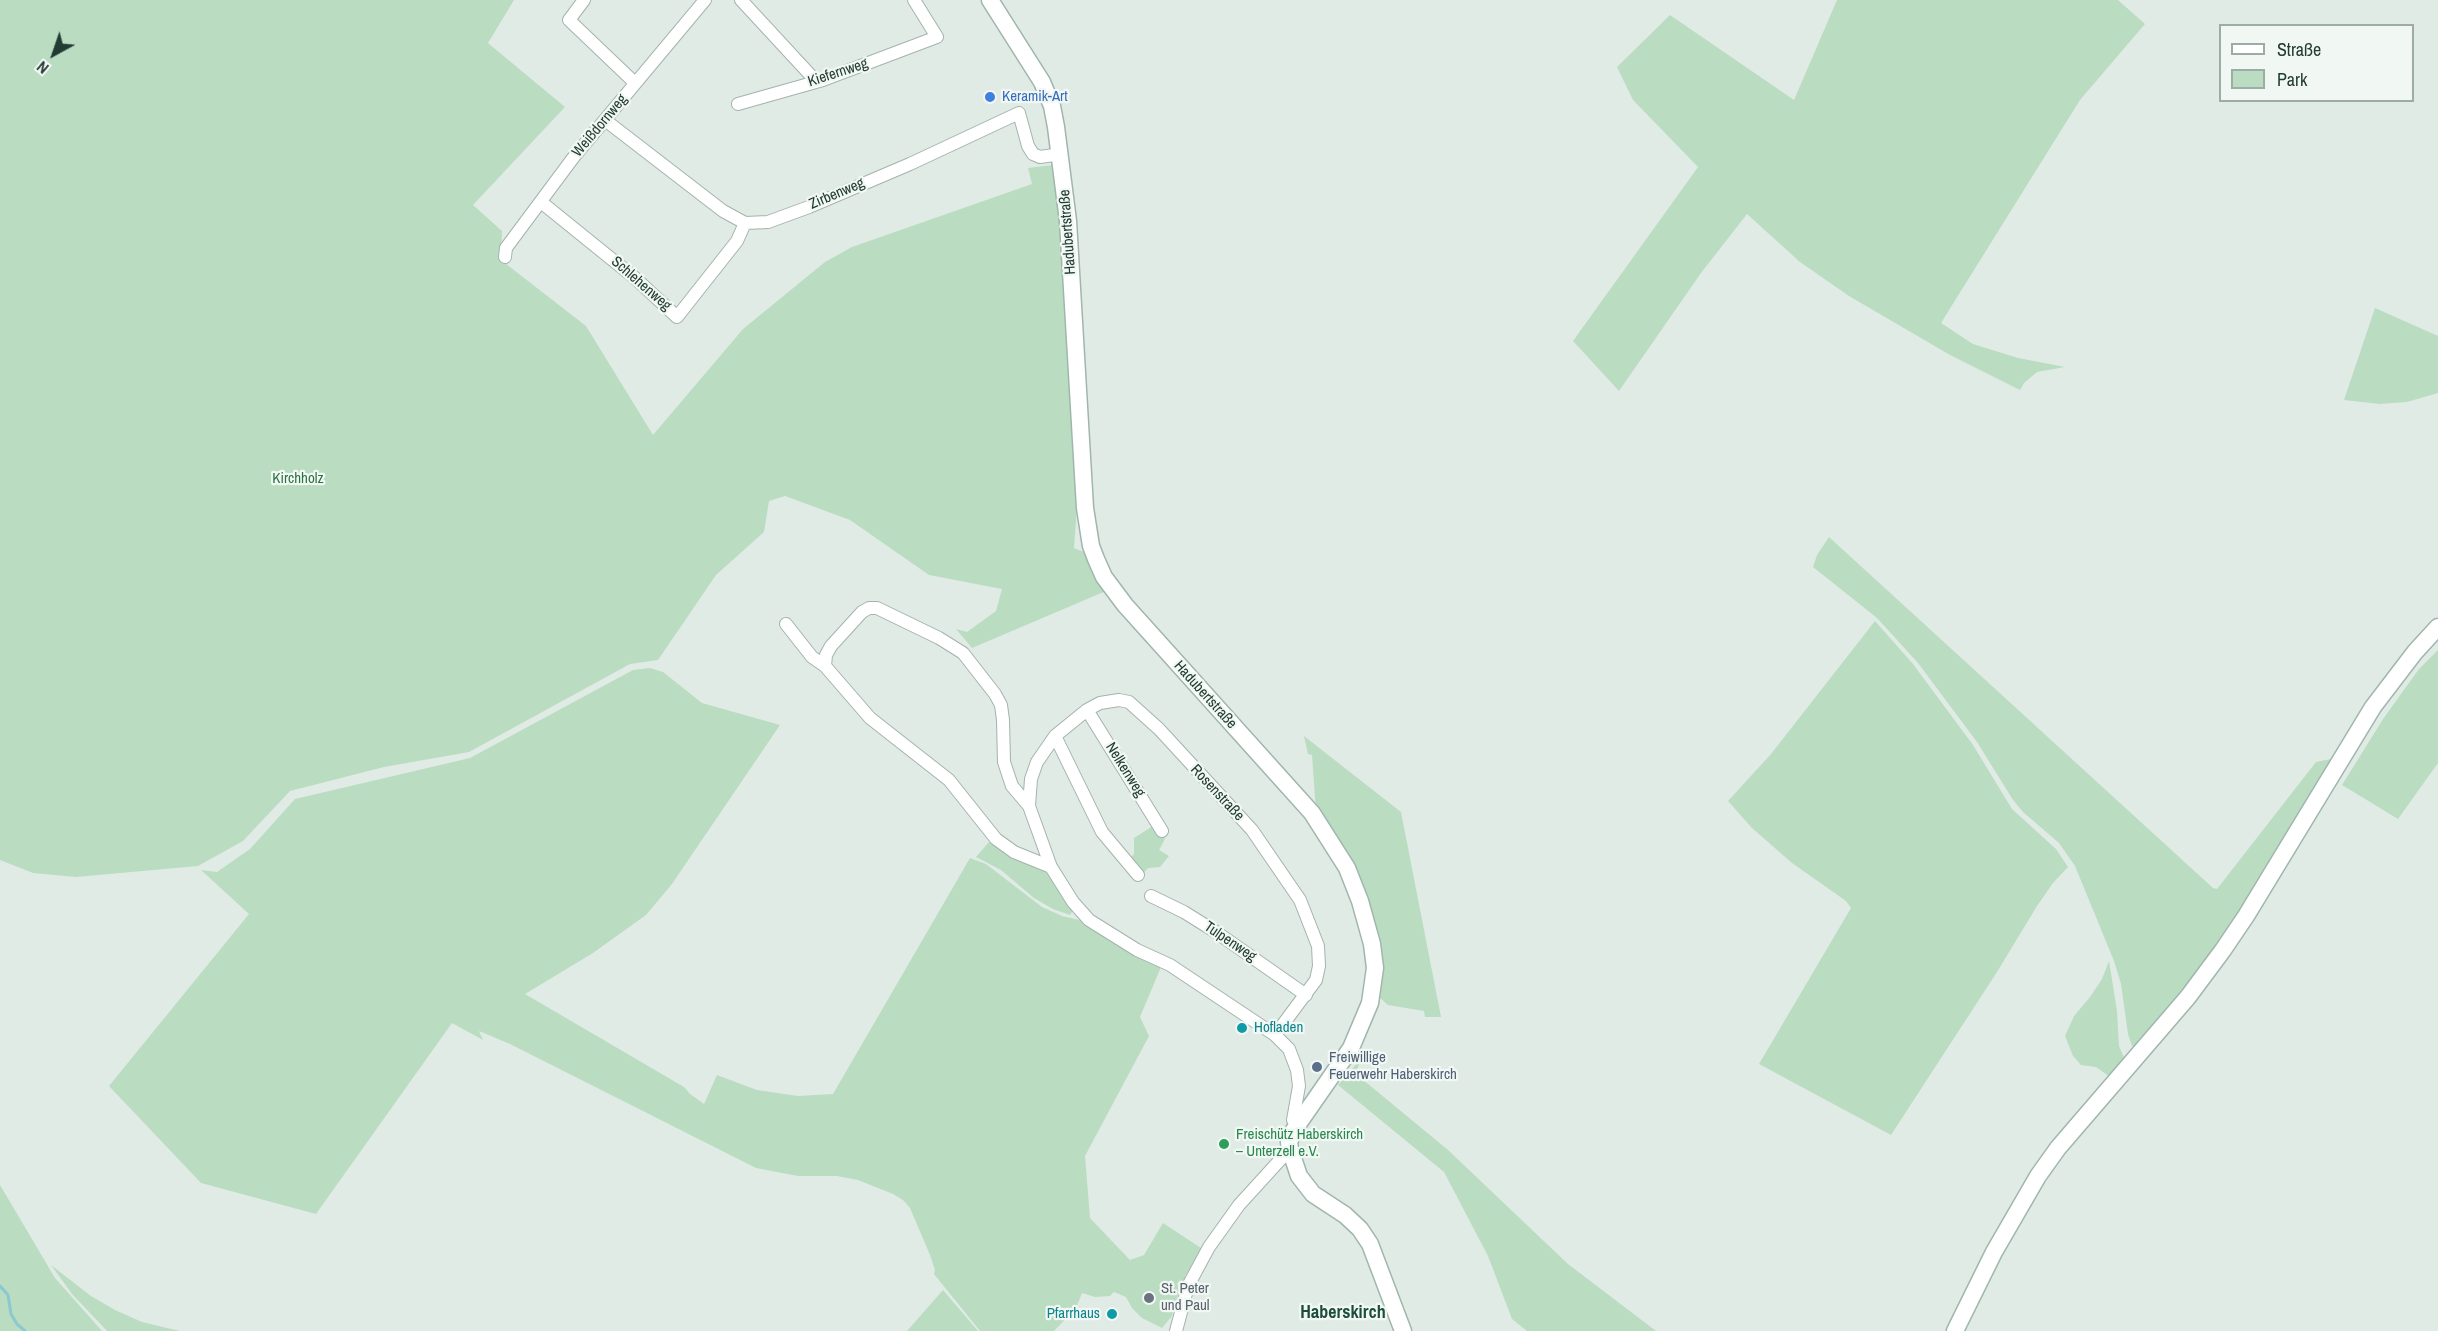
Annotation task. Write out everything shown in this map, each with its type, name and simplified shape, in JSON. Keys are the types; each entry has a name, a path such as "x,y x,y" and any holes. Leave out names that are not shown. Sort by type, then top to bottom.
{"street":[{"path":"584,0 569,20 635,83"},
{"name":"Weißdornweg","path":"505,257 506,248 573,158 705,0"},
{"path":"741,0 815,80"},
{"name":"Kiefernweg","path":"738,104 815,80 823,80 937,37 914,0"},
{"name":"Hadubertstraße","path":"990,0 1042,82 1052,106 1061,154 1068,221 1086,508 1096,560 1104,577 1125,605 1312,813 1347,867 1360,900 1372,944 1375,968 1372,990 1361,1028 1340,1065 1297,1125 1291,1136 1290,1149"},
{"name":"Zirbenweg","path":"745,223 768,222 809,207 910,164 1019,112 1028,146 1033,154 1040,157 1061,154"},
{"path":"605,120 723,211 745,223"},
{"name":"Schlehenweg","path":"541,202 635,278 677,316 736,241 745,223"},
{"name":"Rosenstraße","path":"825,666 826,655 831,646 862,612 869,608 877,608 939,638 963,653 990,686 1001,705 1004,762 1012,786 1029,806 1051,867 1077,907 1095,924 1137,950 1170,965 1275,1035 1289,1049 1298,1070 1299,1086 1293,1120 1297,1125"},
{"path":"786,624 812,657 825,666 870,718 949,780 996,839 1014,852 1051,867"},
{"path":"1955,1331 1994,1252 2037,1176 2058,1148 2188,997 2223,950 2258,897 2373,707 2415,651 2438,627"},
{"name":"Rosenstraße","path":"1029,806 1031,779 1037,762 1055,736 1087,710 1100,703 1119,700 1135,706 1252,830 1300,900 1318,946 1319,966 1316,980 1275,1035"},
{"name":"Nelkenweg","path":"1087,710 1162,831"},
{"path":"1055,736 1102,832 1138,875"},
{"name":"Tulpenweg","path":"1151,896 1184,912 1216,932 1306,995"},
{"path":"1176,1331 1188,1286 1209,1247 1239,1205 1290,1149 1299,1176 1313,1194 1345,1215 1360,1229 1370,1244 1403,1331"}],"green space":[{"name":"Kirchholz","path":"0,0 514,0 488,43 565,107 473,205 502,231 501,260 586,326 653,435 743,329 825,262 852,247 1032,184 1028,168 1053,165 1060,220 1077,506 1074,548 1086,553 1106,591 972,648 956,629 967,632 996,611 1002,589 929,575 850,520 785,496 769,501 764,532 716,575 658,660 630,664 469,752 384,767 290,791 243,841 198,866 76,877 33,873 0,860"},
{"path":"1837,0 2118,0 2145,24 2080,100 1941,323 1973,344 2018,358 2065,367 2037,372 2024,383 2020,390 1950,355 1849,296 1800,262 1747,214 1701,273 1619,391 1573,341 1698,167 1633,100 1617,67 1670,15 1794,100"},
{"path":"2375,308 2438,336 2438,393 2407,402 2380,404 2344,400"},
{"path":"1829,537 2213,888 2217,889 2316,762 2336,758 2219,948 2136,1048 2132,1046 2128,1034 2121,984 2114,961 2075,866 2059,843 2023,812 2013,800 1977,742 1918,663 1877,618 1813,567 1817,555"},
{"path":"1875,621 1913,664 1973,745 2012,809 2056,849 2068,867 2037,906 1891,1135 1759,1064 1851,908 1846,901 1792,863 1752,828 1728,801 1771,754"},
{"path":"2438,650 2438,763 2398,819 2342,785 2383,719 2419,669"},
{"path":"650,668 663,672 702,703 780,725 672,884 646,915 593,953 525,994 684,1087 704,1104 717,1075 757,1090 798,1096 833,1094 970,858 986,864 1042,907 1062,916 1088,922 1161,967 1140,1017 1149,1036 1085,1156 1090,1218 1130,1260 1144,1255 1163,1223 1201,1248 1201,1252 1185,1276 1184,1283 1177,1283 1179,1290 1172,1316 1162,1328 1142,1318 1132,1308 1126,1297 1114,1292 1110,1296 1095,1297 1082,1293 1076,1308 1054,1331 980,1331 934,1274 935,1270 930,1255 910,1208 893,1194 858,1180 837,1176 798,1176 756,1168 510,1044 479,1031 483,1040 452,1023 316,1214 201,1183 109,1086 249,914 201,870 217,872 250,849 295,799 470,758 633,670"},
{"path":"1304,736 1401,812 1441,1017 1425,1017 1424,1011 1388,1005 1378,996 1377,967 1316,811 1312,755 1308,754"},
{"path":"1156,824 1165,839 1159,850 1169,856 1160,867 1148,868 1142,875 1127,861 1134,854 1134,838"},
{"path":"989,842 1012,857 1045,871 1073,910 1070,915 1053,909 1034,898 1001,870 976,857"},
{"path":"2109,961 2117,1011 2119,1046 2125,1060 2110,1077 2096,1067 2081,1065 2073,1056 2065,1036 2074,1016 2102,979"},
{"path":"1360,1060 1356,1074 1448,1150 1568,1264 1656,1331 1527,1331 1512,1319 1488,1256 1444,1172 1338,1085"},
{"path":"0,1185 55,1278 102,1331 0,1331"},
{"path":"51,1265 91,1296 115,1310 142,1322 180,1331 107,1331 72,1294"},
{"path":"943,1290 978,1331 907,1331"}],"waterway":[{"path":"0,1286 8,1295 11,1314 25,1331"}],"place":[{"name":"Keramik-Art","path":"990,97"},
{"name":"Hofladen","path":"1242,1028"},
{"name":"Freiwillige Feuerwehr Haberskirch","path":"1317,1067"},
{"name":"Freischütz Haberskirch – Unterzell e.V.","path":"1224,1144"},
{"name":"St. Peter und Paul","path":"1149,1298"},
{"name":"Pfarrhaus","path":"1112,1314"}],"district":[{"name":"Haberskirch","path":"1343,1313"}]}
